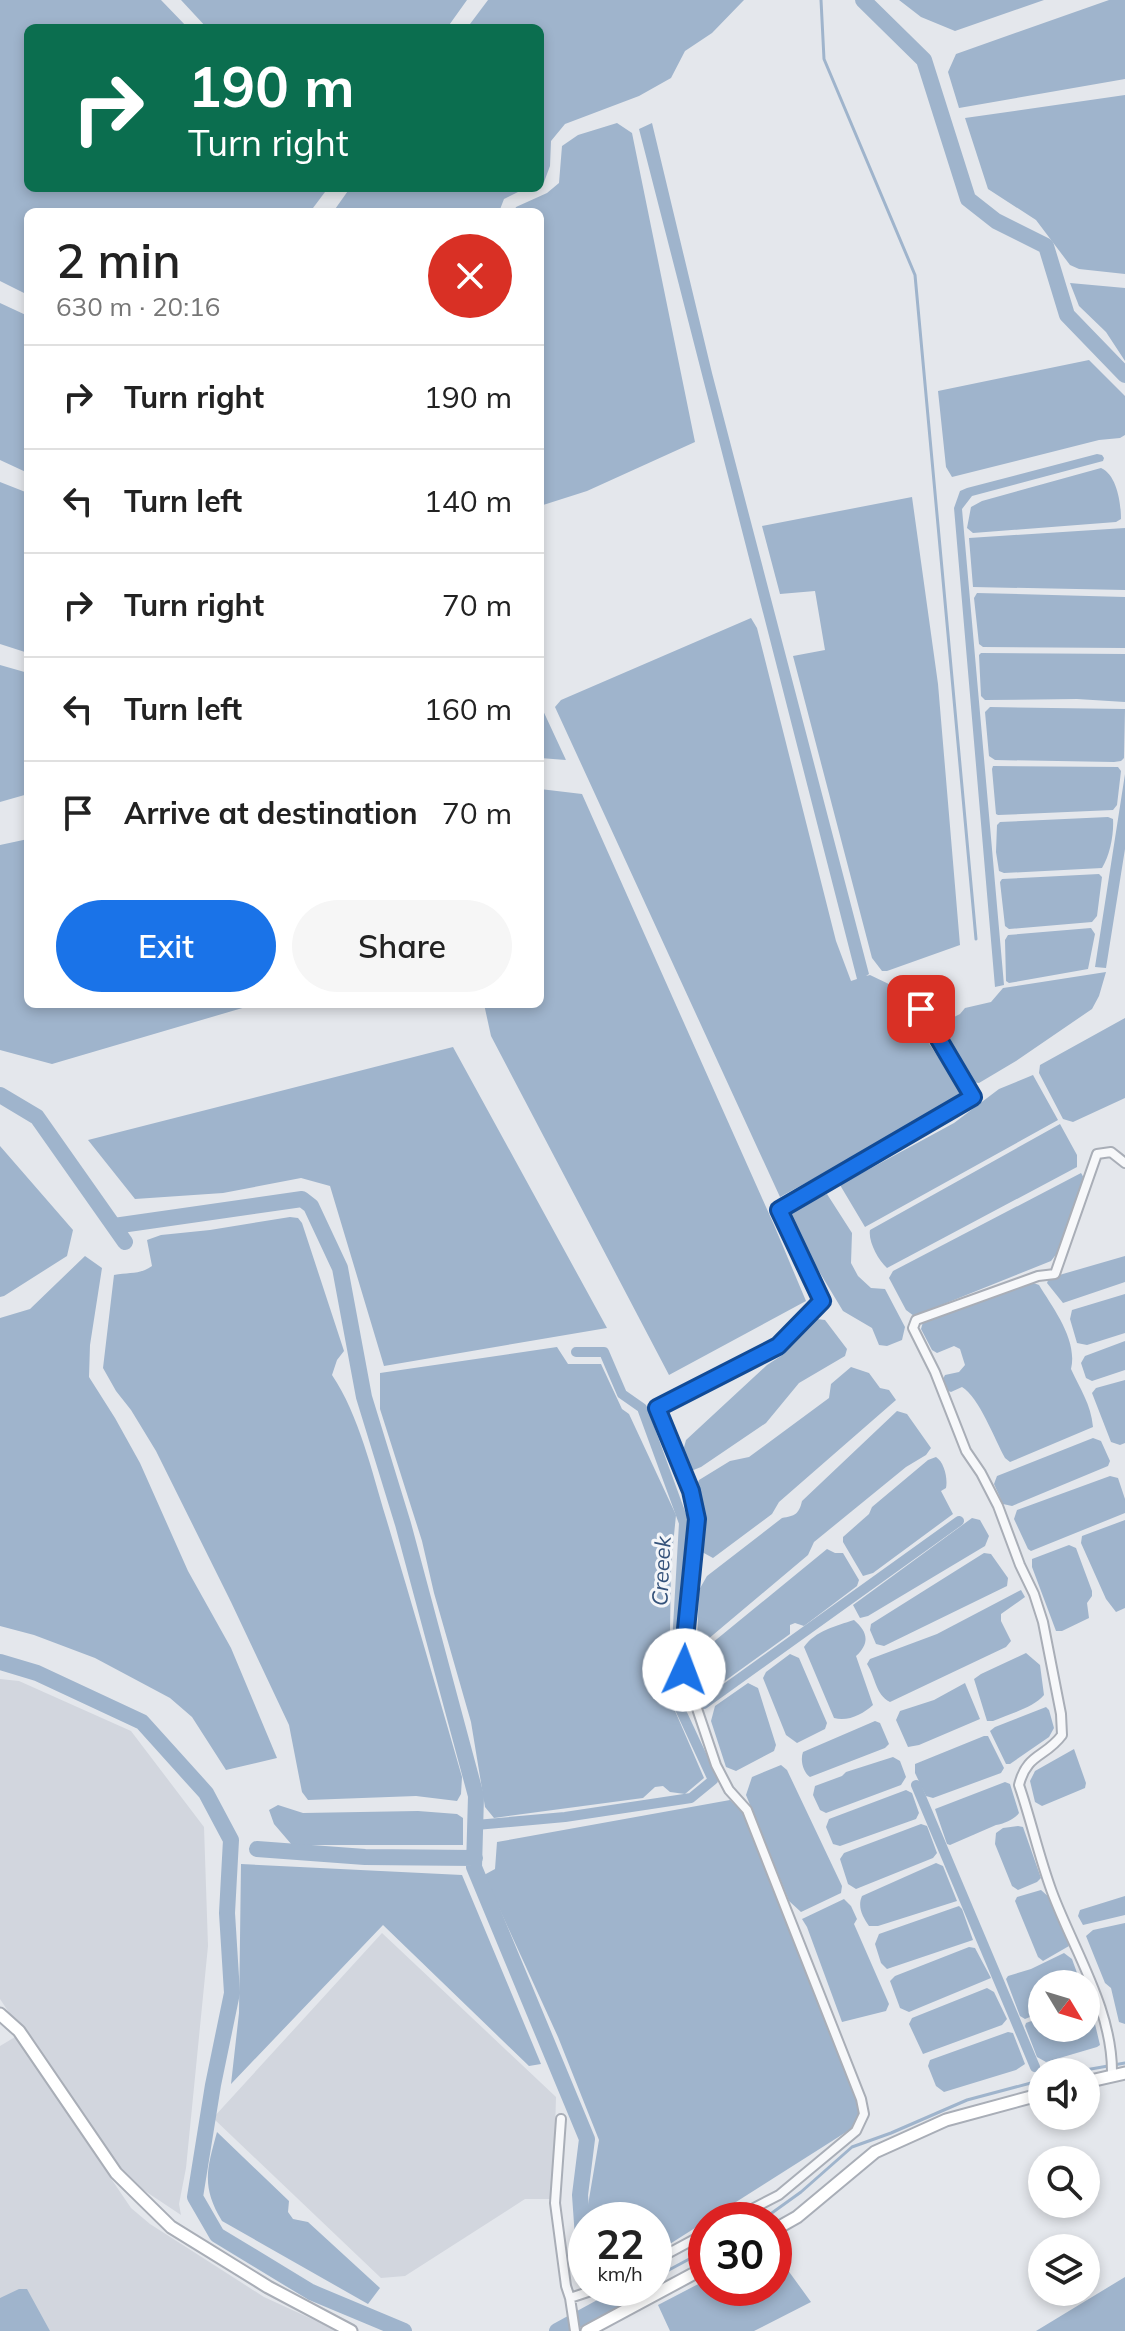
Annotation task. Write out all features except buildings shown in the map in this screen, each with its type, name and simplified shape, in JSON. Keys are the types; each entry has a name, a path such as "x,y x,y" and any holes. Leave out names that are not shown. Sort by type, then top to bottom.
{"street":[{"path":"766,2202 779,2195 856,2131 864,2114 830,2016 747,1810 729,1790 716,1765 684,1670 697,1519 691,1491 657,1408 778,1346 822,1301 779,1210 973,1097 921,1009"},
{"path":"1116,2069 1101,2011 1052,1892 1019,1785 1029,1762 1054,1745 1062,1735 1061,1714 1043,1622 998,1506 966,1451 935,1372 913,1328 916,1320 1038,1276 1055,1274 1097,1154 1111,1152 1125,1163"},
{"path":"0,2014 19,2031 116,2173 171,2227 268,2287 351,2331"},
{"path":"792,2220 875,2152 946,2120 1028,2098"},
{"path":"561,2119 555,2203 568,2292"},
{"path":"587,2331 688,2277"},
{"path":"571,2306 575,2331"}],"shaded area":[{"path":"0,1679 19,1681 131,1731 204,1827 208,1946 186,2168 179,2204 181,2215 115,2171 0,1999"},
{"path":"382,1933 556,2097 553,2199 525,2199 405,2276 381,2278 213,2118"},
{"path":"15,2037 131,2208 150,2224 264,2297 338,2331 0,2331 0,2046"}],"water":[{"path":"0,0 161,0 184,24 24,24 24,192 325,192 313,208 24,208 24,293 0,281"},
{"path":"181,0 467,0 450,24 203,24"},
{"path":"488,0 744,0 712,33 685,51 671,78 639,96 565,124 551,141 550,166 544,182 544,24 470,24"},
{"path":"899,0 1044,0 955,31 921,17"},
{"path":"1109,0 1125,0 1125,79 959,108 948,72 956,54"},
{"path":"1125,95 1125,274 1079,269 1070,265 1036,220 988,189 965,118"},
{"path":"617,123 632,133 695,442 587,491 544,505 544,208 516,208 547,193 559,183 562,146 578,135"},
{"path":"652,123 712,373 869,974 866,976 895,987 964,1096 780,1197 555,707 561,700 751,618 757,628 836,941 851,981 857,979 639,129"},
{"path":"347,192 518,192 504,199 501,208 336,208"},
{"path":"1070,283 1125,288 1125,361 1106,332 1079,306"},
{"path":"0,303 24,314 24,471 0,460"},
{"path":"1089,360 1125,396 1125,435 952,477 946,467 938,391"},
{"path":"1102,455 1103,461 972,496 962,509 1004,985 995,987 954,508 960,491 967,488"},
{"path":"1101,468 1111,477 1117,490 1121,519 1116,522 973,533 967,528 971,507 982,501"},
{"path":"0,482 24,491 24,652 0,644"},
{"path":"912,497 938,684 960,945 882,971 872,958 793,656 825,650 815,591 780,594 762,526"},
{"path":"1125,528 1125,590 973,587 969,538"},
{"path":"977,593 1125,597 1125,648 983,647 979,644 974,598"},
{"path":"981,653 1125,654 1125,702 985,700 981,696"},
{"path":"0,665 24,672 24,795 0,802"},
{"path":"990,707 1125,709 1124,758 1114,762 995,760 989,756 985,712"},
{"path":"544,713 566,760 544,758"},
{"path":"993,766 1118,767 1121,771 1117,805 1113,810 998,815"},
{"path":"1125,774 1125,849 1106,968 1095,967"},
{"path":"544,789 582,794 806,1301 669,1375 491,1036 485,1008 544,1008"},
{"path":"1113,819 1112,838 1102,868 999,871 996,852 997,825 1000,822"},
{"path":"24,840 24,1008 242,1008 52,1064 0,1050 0,845"},
{"path":"1099,874 1102,877 1097,916 1092,922 1009,929 1005,926 1002,879"},
{"path":"1091,928 1095,934 1088,969 1009,983 1006,981 1005,940 1008,935"},
{"path":"1106,972 1092,1009 979,1083 972,1082 940,1024 965,1008 991,1002 1003,988"},
{"path":"1125,1018 1125,1098 1073,1122 1063,1119 1039,1073 1040,1065"},
{"path":"453,1047 607,1328 384,1366 330,1186 301,1178 223,1193 135,1199 88,1140"},
{"path":"1033,1075 1058,1120 865,1227 840,1185 954,1123 999,1089"},
{"path":"1060,1124 1077,1155 1077,1167 887,1268 880,1260 872,1245 870,1230"},
{"path":"0,1146 73,1230 67,1256 0,1297"},
{"path":"1081,1173 1084,1178 1058,1252 1051,1261 914,1316 906,1310 889,1278 893,1271"},
{"path":"827,1194 852,1233 851,1263 858,1276 871,1288 885,1289 905,1327 902,1340 887,1346 879,1345 872,1328 843,1311 791,1225 790,1211"},
{"path":"298,1218 302,1223 344,1351 332,1375 350,1408 364,1444 424,1647 462,1777 461,1794 457,1801 416,1796 308,1800 302,1792 289,1725 231,1602 156,1451 103,1368 114,1275 138,1272 152,1266 147,1240 161,1235"},
{"path":"85,1256 102,1268 90,1345 89,1377 140,1463 188,1571 231,1648 277,1758 226,1770 192,1717 170,1698 95,1658 0,1626 0,1318 30,1309"},
{"path":"1125,1256 1125,1282 1063,1303 1047,1283 1049,1278"},
{"path":"1028,1281 1039,1285 1068,1336 1071,1369 1088,1404 1093,1427 1010,1462 968,1392 962,1387 951,1392 946,1390 945,1375 959,1372 965,1365 960,1349 954,1346 937,1353 932,1350 921,1329 923,1322"},
{"path":"1125,1294 1125,1333 1087,1345 1077,1343 1070,1319 1072,1310"},
{"path":"817,1319 825,1320 847,1349 845,1356 799,1383 766,1423 691,1471 683,1451 686,1440 767,1365 784,1354"},
{"path":"1125,1341 1125,1370 1092,1381 1086,1378 1081,1363 1085,1356"},
{"path":"557,1347 568,1364 601,1364 622,1409 629,1414 676,1515 671,1565 669,1697 704,1778 685,1794 670,1792 663,1786 655,1787 643,1798 494,1818 485,1807 471,1722 422,1541 380,1409 380,1373"},
{"path":"851,1367 869,1373 880,1388 889,1390 896,1400 779,1502 772,1514 713,1558 702,1552 703,1507 696,1488 699,1480 730,1461 749,1457 829,1398 831,1384"},
{"path":"1125,1380 1125,1443 1120,1445 1111,1442 1092,1393 1096,1388"},
{"path":"897,1411 907,1414 931,1448 926,1455 906,1467 814,1542 808,1555 701,1645 697,1640 699,1590 707,1576 782,1518 796,1514 802,1501"},
{"path":"1093,1438 1101,1441 1110,1461 1108,1466 1012,1506 1003,1504 994,1484 997,1476"},
{"path":"936,1457 946,1475 946,1488 941,1491 953,1514 873,1573 863,1576 843,1537 869,1514 872,1507 928,1460"},
{"path":"1110,1476 1118,1478 1125,1499 1125,1513 1031,1551 1028,1549 1014,1519 1017,1510"},
{"path":"972,1518 980,1520 989,1536 985,1546 860,1618 853,1605"},
{"path":"1125,1520 1125,1608 1116,1612 1106,1599 1081,1543 1082,1536"},
{"path":"1069,1545 1076,1548 1092,1591 1087,1603 1089,1618 1056,1631 1032,1567 1032,1559"},
{"path":"827,1549 843,1553 859,1580 857,1586 804,1626 790,1625 790,1634 704,1696 690,1670 695,1657"},
{"path":"984,1553 991,1554 1008,1578 1007,1586 884,1646 876,1644 870,1630 871,1624"},
{"path":"1021,1590 1025,1597 1001,1614 1001,1621 1011,1641 1006,1647 890,1702 881,1695 867,1664 870,1659 937,1634"},
{"path":"854,1620 866,1638 864,1647 856,1656 873,1705 855,1716 839,1719 834,1718 804,1647 820,1633"},
{"path":"1026,1653 1040,1665 1044,1695 1034,1704 987,1721 974,1679"},
{"path":"790,1654 799,1658 827,1723 825,1729 797,1743 786,1735 763,1678 766,1672"},
{"path":"748,1683 758,1688 776,1745 774,1751 736,1771 726,1767 711,1721 715,1706"},
{"path":"965,1683 980,1719 908,1747 896,1720 900,1711 934,1700"},
{"path":"1046,1707 1054,1728 1049,1737 1006,1764 990,1731"},
{"path":"875,1721 880,1723 889,1744 885,1748 810,1777 808,1775 803,1766 803,1752"},
{"path":"988,1736 1004,1768 1001,1773 933,1798 926,1796 915,1773 915,1764"},
{"path":"1074,1749 1085,1788 1042,1806 1035,1802 1030,1781 1035,1771"},
{"path":"893,1757 900,1761 906,1777 901,1785 826,1813 820,1810 813,1795 815,1786"},
{"path":"781,1765 787,1770 842,1886 841,1893 801,1912 789,1901 746,1795 752,1777"},
{"path":"1005,1782 1010,1784 1019,1813 1006,1822 947,1844 935,1809"},
{"path":"906,1790 912,1793 919,1813 916,1819 840,1846 833,1844 826,1827 829,1819"},
{"path":"730,1800 743,1812 857,2100 859,2113 851,2129 736,2202 688,2202 688,2232 672,2243 672,2202 589,2202 599,2140 558,2037 484,1875 495,1869 497,1842"},
{"path":"278,1805 303,1813 418,1811 457,1814 463,1818 463,1845 292,1845 274,1824 269,1810"},
{"path":"921,1824 927,1826 937,1853 933,1858 856,1889 848,1884 840,1859 844,1853"},
{"path":"1023,1827 1041,1878 1018,1890 1012,1886 995,1844 996,1833 1003,1828"},
{"path":"936,1863 943,1866 957,1901 878,1926 869,1926 860,1908 862,1896"},
{"path":"241,1864 462,1875 541,2064 529,2066 383,1925 231,2084 239,2013"},
{"path":"1041,1890 1050,1898 1069,1946 1043,1961 1038,1957 1015,1901 1017,1897"},
{"path":"1125,1896 1125,1915 1083,1925 1078,1916 1080,1910"},
{"path":"844,1899 857,1919 854,1924 889,2004 886,2011 842,2022 802,1919"},
{"path":"959,1906 973,1940 887,1969 881,1963 875,1944 879,1934"},
{"path":"1125,1923 1125,2024 1119,2022 1111,1988 1105,1983 1086,1936 1093,1930"},
{"path":"969,1947 975,1948 991,1978 909,2012 900,2008 890,1981 895,1976"},
{"path":"1064,1953 1072,1959 1076,1970 1028,1970 1028,2018 1025,2019 1020,2016 1006,1979 1008,1976"},
{"path":"987,1988 994,1992 1007,2019 1002,2025 923,2054 909,2024 912,2018"},
{"path":"1008,2032 1013,2033 1025,2064 1016,2070 944,2092 936,2086 928,2066 930,2060"},
{"path":"1031,2042 1099,2042 1100,2045 1060,2058 1037,2057"},
{"path":"217,2132 289,2201 288,2212 293,2219 308,2222 380,2288 368,2304 222,2221 211,2198 208,2177"},
{"path":"792,2276 811,2302 754,2331 670,2331 658,2306 672,2306 672,2298 688,2289 688,2306 792,2306"},
{"path":"1125,2277 1125,2331 1036,2331 1077,2306 1100,2306 1100,2292"},
{"path":"19,2289 27,2289 50,2331 0,2331 0,2298"}],"waterway":[{"path":"821,0 824,59 915,275 976,939"},
{"path":"863,0 924,60 968,199 996,221 1046,246 1067,315 1125,375"},
{"path":"0,1095 37,1117 125,1242"},
{"path":"114,1226 302,1199 311,1206 340,1268 364,1397 403,1524 476,1796 474,1867 587,2139 580,2202"},
{"name":"Creeek","path":"476,1825 565,1817 691,1798 713,1780 674,1696 684,1523 642,1408 622,1394 604,1352 576,1352"},
{"path":"704,1704 959,1521"},
{"path":"0,1662 37,1673 142,1722 206,1793 231,1840 227,1913 232,1993 195,2197 217,2235 311,2292 404,2331"},
{"path":"916,1785 1031,2058"},
{"path":"257,1849 365,1857 475,1858"},
{"path":"1100,2067 1125,2063"},
{"path":"787,2202 852,2147 967,2100 1028,2084"},
{"path":"672,2268 688,2260"},
{"path":"557,2331 603,2306"}],"route":[{"path":"684,1670 697,1519 691,1491 657,1408 778,1346 822,1301 779,1210 973,1097 921,1009"}]}
